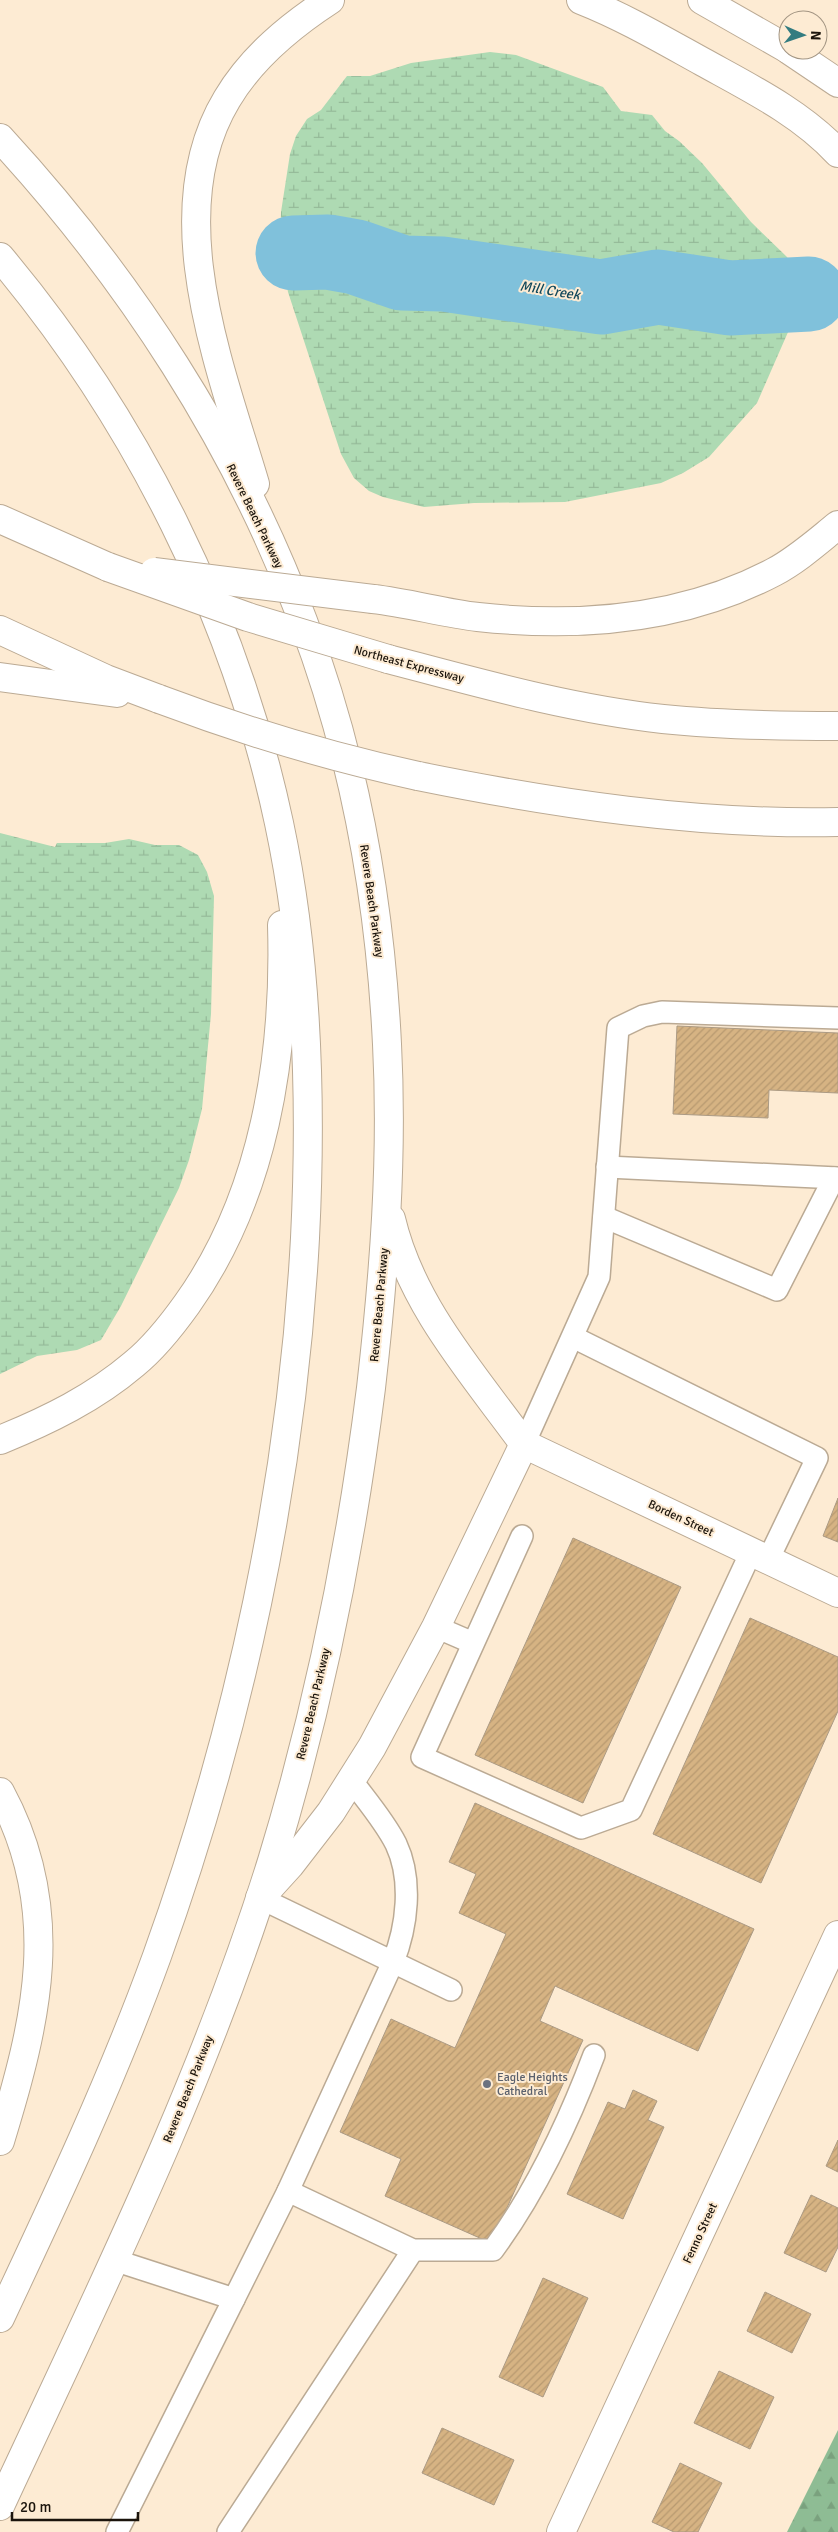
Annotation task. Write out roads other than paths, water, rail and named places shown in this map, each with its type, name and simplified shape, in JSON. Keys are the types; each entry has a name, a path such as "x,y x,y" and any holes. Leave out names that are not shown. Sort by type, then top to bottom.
{"main road":[{"path":"276,555 211,334 202,296 198,263 198,197 203,161 213,129 226,99 270,46 300,20 330,0"},
{"path":"581,0 638,26 754,90 792,114 838,153"},
{"path":"702,0 778,44"},
{"path":"804,60 838,83"},
{"name":"Revere Beach Parkway","path":"0,138 49,192 97,251 141,311 215,434 276,555 303,621 328,694 347,766 364,842 382,969 387,1048 387,1198 374,1359 355,1500 345,1558 310,1721 287,1808 260,1898 197,2069 114,2260 0,2506"},
{"path":"0,257 63,337 88,374 143,466 176,529 220,629 244,694 279,822 292,894 302,970 309,1124 303,1280 287,1431 262,1581 227,1729 186,1869 132,2023 80,2148 0,2318"},
{"name":"Northeast Expressway","path":"0,519 108,567 240,614 388,659 552,700 624,713 742,725 838,726"},
{"path":"108,567 374,599 458,614 516,620 592,621 656,613 713,599 738,590 776,571 838,525"},
{"path":"0,630 91,672 159,699 264,736 359,763 506,794 661,815 838,822"},
{"path":"0,677 159,699"},
{"path":"0,1440 46,1421 92,1396 136,1363 171,1326 201,1284 226,1238 246,1188 264,1128 274,1067 280,999 282,932 279,822"},
{"path":"260,1898 311,1838 352,1781 436,1627 524,1444 426,1306 400,1246 387,1198"},
{"name":"Borden Street","path":"524,1444 838,1593"},
{"path":"0,1792 17,1831 28,1864 35,1898 40,1970 27,2049 0,2141"},
{"name":"Fenno Street","path":"561,2532 838,1935"}],"lane":[{"path":"524,1444 600,1277 618,1028 643,1016 669,1011 838,1018"},
{"path":"604,1217 777,1290 836,1178 608,1167"},
{"path":"522,1536 422,1757 581,1828 631,1810 760,1556 817,1458 573,1337"},
{"path":"436,1627 473,1643"},
{"path":"117,2532 288,2191 393,1962 405,1922 404,1878 401,1862 397,1846 390,1834 352,1781"},
{"path":"260,1898 452,1990"},
{"path":"288,2191 413,2250 493,2250 527,2202 570,2118 594,2055"},
{"path":"228,2532 413,2250"},
{"path":"114,2260 234,2299"}],"waterway":[{"name":"Mill Creek","path":"293,253 328,252 356,257 402,273 443,274 601,297 658,287 730,298 809,294"}],"place":[{"name":"Eagle Heights Cathedral","path":"487,2084"}]}
